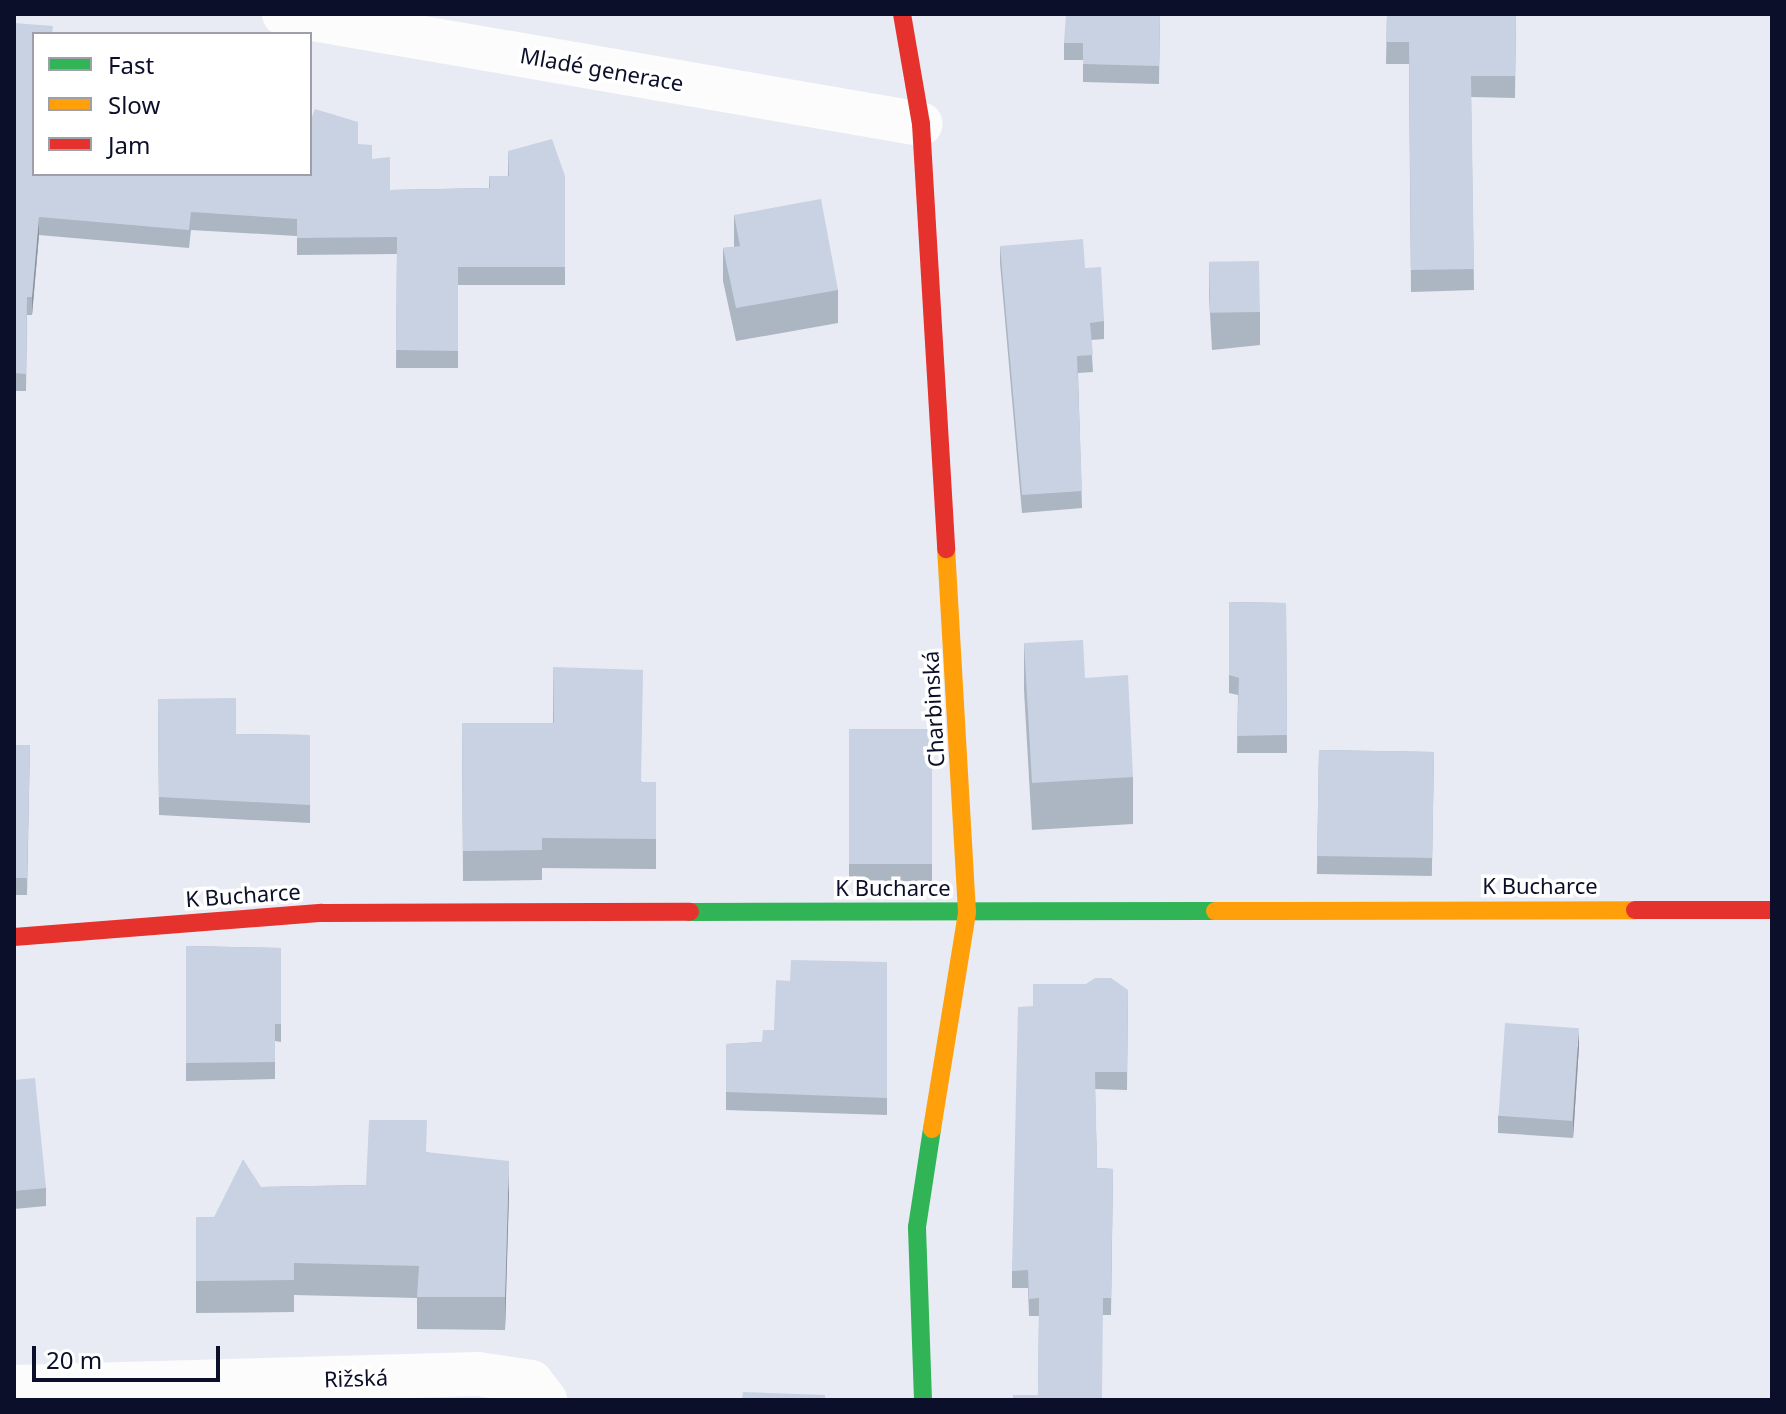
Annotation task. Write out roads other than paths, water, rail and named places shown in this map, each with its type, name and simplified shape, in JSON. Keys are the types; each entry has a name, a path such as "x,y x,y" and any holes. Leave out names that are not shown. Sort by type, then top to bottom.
{"street":[{"name":"Mladé generace","path":"284,14 921,124"},
{"name":"Charbinská","path":"902,14 921,124 967,912 917,1227 923,1400"},
{"name":"K Bucharce","path":"14,937 322,913 1772,910"},
{"name":"Rižská","path":"14,1387 478,1374 531,1382 545,1400"}]}
